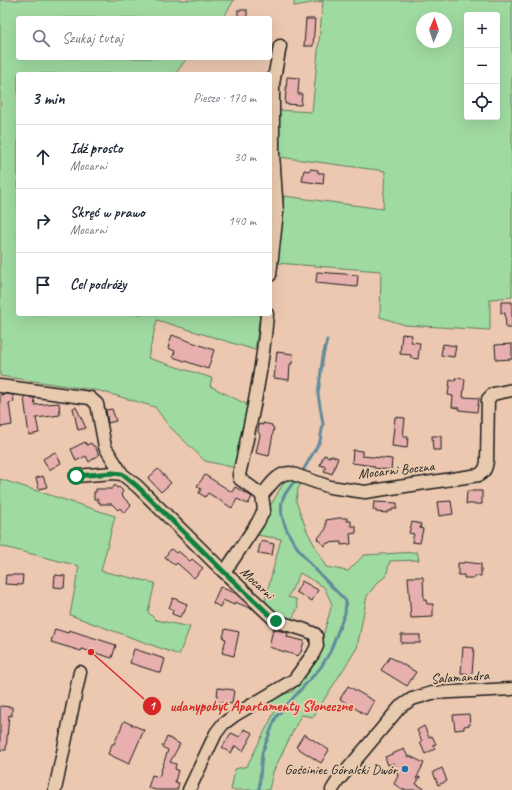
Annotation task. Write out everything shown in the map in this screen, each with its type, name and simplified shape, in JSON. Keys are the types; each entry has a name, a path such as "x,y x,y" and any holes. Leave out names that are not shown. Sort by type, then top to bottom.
{"street":[{"path":"272,257 277,212 273,154 273,84 280,46"},
{"path":"223,571 258,522 264,510 262,495 240,479 239,475 256,398 266,334 267,316"},
{"name":"Mocarni","path":"0,386 90,398 97,404 105,447 122,474 137,486 276,621 315,634 317,646 294,680 235,714 223,724 216,733 189,790"},
{"name":"Mocarni Boczna","path":"262,495 276,478 284,473 290,473 330,487 365,492 479,475 484,472 486,467 488,399 493,394 512,390"},
{"path":"76,476 113,473 122,474"},
{"path":"55,790 80,672"},
{"name":"Salamandra","path":"332,790 393,714 406,702 422,695 432,693 512,689"}],"green space":[{"path":"0,0 234,0 224,16 16,16 16,60 186,60 176,72 16,72 16,316 260,316 255,350 157,320 148,358 212,378 210,386 248,405 236,468 205,461 168,425 155,407 100,391 0,376"},
{"path":"294,0 512,0 512,297 490,299 490,330 405,325 380,317 381,271 276,263 284,196 383,209 385,171 279,157 278,110 312,112 323,1 294,6"},
{"path":"287,477 302,481 298,489 296,501 307,531 326,567 348,571 364,555 417,552 419,560 390,561 386,576 377,583 367,596 357,648 313,717 301,715 273,772 269,790 231,790 235,769 247,766 276,709 269,703 280,695 292,692 316,661 332,604 324,587 300,573 288,597 296,599 298,608 291,620 275,614 264,604 281,539 257,535 269,508"},
{"path":"0,479 115,516 101,571 155,583 148,612 156,620 190,627 179,655 70,615 79,566 0,546"}],"building":[{"path":"238,10 247,10 247,16 238,16"},
{"path":"306,19 315,19 313,46 304,46"},
{"path":"287,77 299,78 298,94 302,94 301,105 285,104"},
{"path":"310,169 318,170 318,173 324,173 323,184 302,181 304,170 310,171"},
{"path":"317,272 358,275 357,287 316,283"},
{"path":"501,302 512,302 512,328 506,328 505,313 501,313"},
{"path":"402,334 412,335 411,342 420,343 418,359 411,358 411,355 400,354"},
{"path":"172,335 214,350 208,369 173,357 175,351 168,348"},
{"path":"443,344 456,346 454,357 441,355"},
{"path":"512,344 512,359 496,360 495,345"},
{"path":"277,352 293,354 292,364 290,364 289,380 274,378"},
{"path":"455,378 465,379 463,397 479,398 477,412 459,410 459,408 452,407 453,396 448,395 450,380 455,381"},
{"path":"0,395 13,395 14,402 9,403 12,425 0,427"},
{"path":"24,398 34,398 35,405 59,403 60,415 36,418 39,433 29,435"},
{"path":"76,407 86,428 78,430 73,408"},
{"path":"112,409 116,421 108,423 106,410"},
{"path":"395,417 405,418 403,437 408,437 407,448 392,446"},
{"path":"263,423 272,425 274,428 269,456 256,453 260,435 258,432 259,424 263,425"},
{"path":"432,436 441,436 441,450 433,450"},
{"path":"85,442 87,445 91,443 95,446 99,455 89,462 86,456 76,461 71,449"},
{"path":"353,450 362,451 362,456 392,459 391,470 352,463"},
{"path":"55,452 61,463 49,470 43,459"},
{"path":"324,455 330,457 330,455 338,458 332,474 324,471 326,467 320,465"},
{"path":"158,469 171,483 161,492 148,478"},
{"path":"205,475 232,492 235,487 252,497 248,504 237,499 232,508 208,493 205,497 199,493 201,489 197,486"},
{"path":"43,476 47,487 39,489 36,478"},
{"path":"115,485 123,491 121,495 131,505 124,513 120,508 118,510 112,504 100,504 98,499 94,499 94,492 96,492 96,489 112,489"},
{"path":"467,491 482,491 482,504 466,504"},
{"path":"451,501 453,514 439,516 437,502"},
{"path":"374,502 397,503 397,509 392,509 392,511 388,511 388,513 376,512 376,510 373,510"},
{"path":"347,518 347,521 351,521 351,526 356,526 356,533 350,534 351,544 341,545 341,542 327,543 325,546 317,539 326,529 326,520"},
{"path":"412,522 421,524 420,528 423,529 420,543 412,542 414,534 409,533"},
{"path":"261,541 274,544 272,555 258,553"},
{"path":"171,549 176,553 178,551 190,561 192,559 203,568 194,578 177,563 175,565 165,557"},
{"path":"464,562 481,564 481,576 475,576 475,578 464,578 464,575 458,575 458,563"},
{"path":"6,575 23,575 22,585 5,584"},
{"path":"55,575 65,576 64,588 54,587"},
{"path":"408,577 423,577 424,600 426,600 427,604 433,604 433,617 411,618"},
{"path":"302,581 318,590 312,601 296,592"},
{"path":"220,587 235,593 252,609 235,602 234,605 223,600 220,607 213,603"},
{"path":"173,598 187,604 184,613 182,613 180,617 172,614 173,610 169,608"},
{"path":"55,629 68,633 69,630 116,645 112,658 51,642"},
{"path":"225,629 239,632 234,656 222,653 226,639 223,638"},
{"path":"273,629 288,633 287,637 304,641 301,652 298,656 269,647"},
{"path":"401,635 420,635 420,643 401,643"},
{"path":"463,647 474,648 472,674 461,673"},
{"path":"134,649 165,659 161,673 130,663"},
{"path":"390,657 416,672 407,686 381,670"},
{"path":"348,686 374,701 366,715 340,699"},
{"path":"218,688 234,690 232,704 216,702"},
{"path":"0,706 12,707 12,716 9,715 6,750 0,750"},
{"path":"469,714 470,725 464,726 464,729 455,730 453,715"},
{"path":"124,721 144,730 129,764 108,754"},
{"path":"424,726 429,737 432,736 436,744 433,745 435,749 425,754 420,742 422,741 417,730"},
{"path":"244,729 253,733 243,751 235,746 231,753 222,748 231,733 240,737"},
{"path":"304,734 329,750 321,763 296,747"},
{"path":"167,737 180,744 170,762 176,764 175,769 178,770 175,782 179,783 177,790 156,790 148,788 152,775 159,777 168,750 162,747"},
{"path":"404,749 408,757 410,756 424,763 416,779 420,777 416,784 427,790 404,790 394,784 398,776 394,763 388,765 385,757"},
{"path":"442,768 447,781 438,785 433,772"}],"waterway":[{"path":"301,474 320,441 323,424 318,394 323,356 327,340"},
{"path":"259,790 262,753 276,717 321,667 330,652 345,613 346,601 302,554 292,540 285,525 281,511 283,498 297,478"}],"place":[{"name":"udanypobyt Apartamenty Słoneczne","path":"91,652"},
{"name":"Gościniec Góralski Dwór","path":"405,769"}],"route":[{"path":"76,476 113,473 122,474 137,486 276,621"}]}
